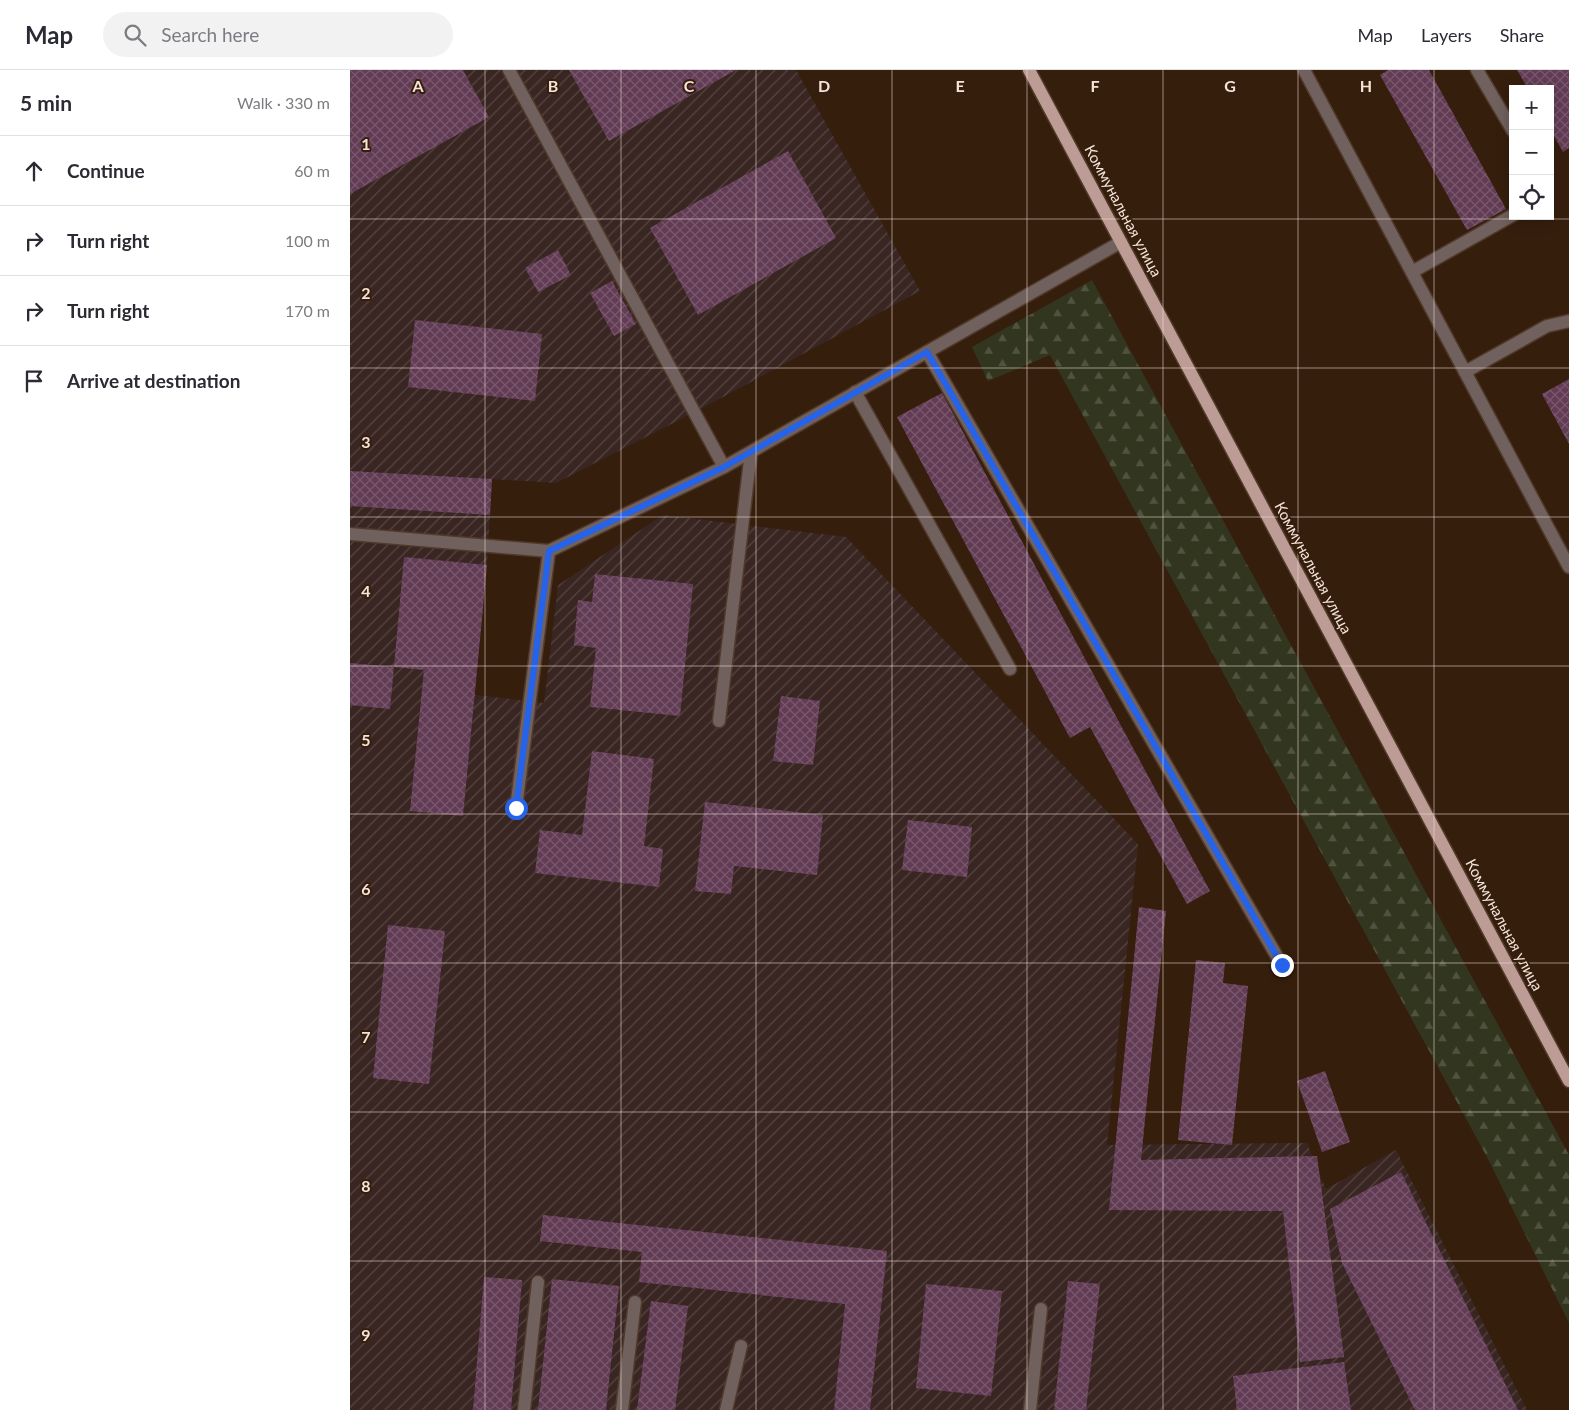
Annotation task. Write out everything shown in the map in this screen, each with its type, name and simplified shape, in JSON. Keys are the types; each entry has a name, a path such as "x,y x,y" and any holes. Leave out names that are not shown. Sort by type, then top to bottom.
{"main road":[{"name":"Коммунальная улица","path":"1029,70 1569,1081"}],"street":[{"path":"509,70 724,467"},
{"path":"1304,70 1569,567"},
{"path":"1477,70 1512,130"},
{"path":"1412,272 1509,217"},
{"path":"350,534 549,551 724,467 1121,242"},
{"path":"1465,372 1547,326 1569,321"},
{"path":"927,352 1282,965"},
{"path":"855,392 1010,669"},
{"path":"719,722 751,452"},
{"path":"516,808 549,551"},
{"path":"524,1410 538,1282"},
{"path":"622,1410 635,1302"},
{"path":"1030,1410 1041,1309"},
{"path":"726,1410 741,1346"}],"shaded area":[{"path":"350,70 796,70 920,291 695,412 556,483 492,479 487,565 475,695 544,703 558,585 663,515 846,537 1138,844 1107,1145 1307,1143 1326,1189 1396,1150 1527,1410 350,1410"}],"green space":[{"path":"1092,280 1569,1155 1569,1323 1488,1159 1050,355 988,381 972,347"}],"building":[{"path":"350,70 463,70 489,117 350,194"},
{"path":"569,70 736,70 609,141"},
{"path":"1388,70 1429,70 1506,209 1467,230 1380,75"},
{"path":"1517,70 1569,70 1569,148 1563,152 1554,136 1554,85 1526,85"},
{"path":"788,151 836,238 698,315 650,228"},
{"path":"558,250 571,275 538,292 525,268"},
{"path":"612,281 636,324 614,336 590,293"},
{"path":"415,320 542,334 535,401 408,387"},
{"path":"1569,379 1569,444 1542,394"},
{"path":"942,393 1210,891 1187,904 1090,727 1070,738 897,417"},
{"path":"350,471 492,479 490,515 350,506"},
{"path":"404,557 487,565 463,816 410,811 424,670 394,667"},
{"path":"595,574 693,584 680,716 590,707 596,648 574,645 578,600 592,602"},
{"path":"350,663 394,667 390,709 350,705"},
{"path":"781,696 820,701 813,765 773,761"},
{"path":"592,751 654,759 644,846 663,849 659,887 535,873 540,830 582,835"},
{"path":"705,802 823,815 817,875 734,866 731,894 695,891"},
{"path":"908,820 972,827 967,877 902,870"},
{"path":"1139,907 1166,911 1141,1160 1317,1156 1344,1357 1300,1362 1283,1211 1109,1210"},
{"path":"388,925 445,931 429,1084 373,1078"},
{"path":"1196,960 1225,963 1223,983 1248,986 1232,1145 1178,1140"},
{"path":"1325,1071 1350,1142 1322,1152 1297,1081"},
{"path":"1401,1172 1518,1410 1415,1410 1342,1263 1330,1209"},
{"path":"543,1215 887,1251 870,1410 834,1410 845,1304 639,1282 642,1252 540,1241"},
{"path":"484,1277 522,1280 511,1410 473,1410"},
{"path":"552,1279 619,1286 606,1410 538,1410"},
{"path":"1068,1281 1100,1284 1086,1410 1054,1410"},
{"path":"926,1284 1002,1291 991,1396 916,1388"},
{"path":"651,1301 688,1306 675,1410 637,1410"},
{"path":"1344,1362 1351,1410 1237,1410 1233,1376"}],"route":[{"path":"516,808 549,551 724,467 927,352 1282,965"}]}
